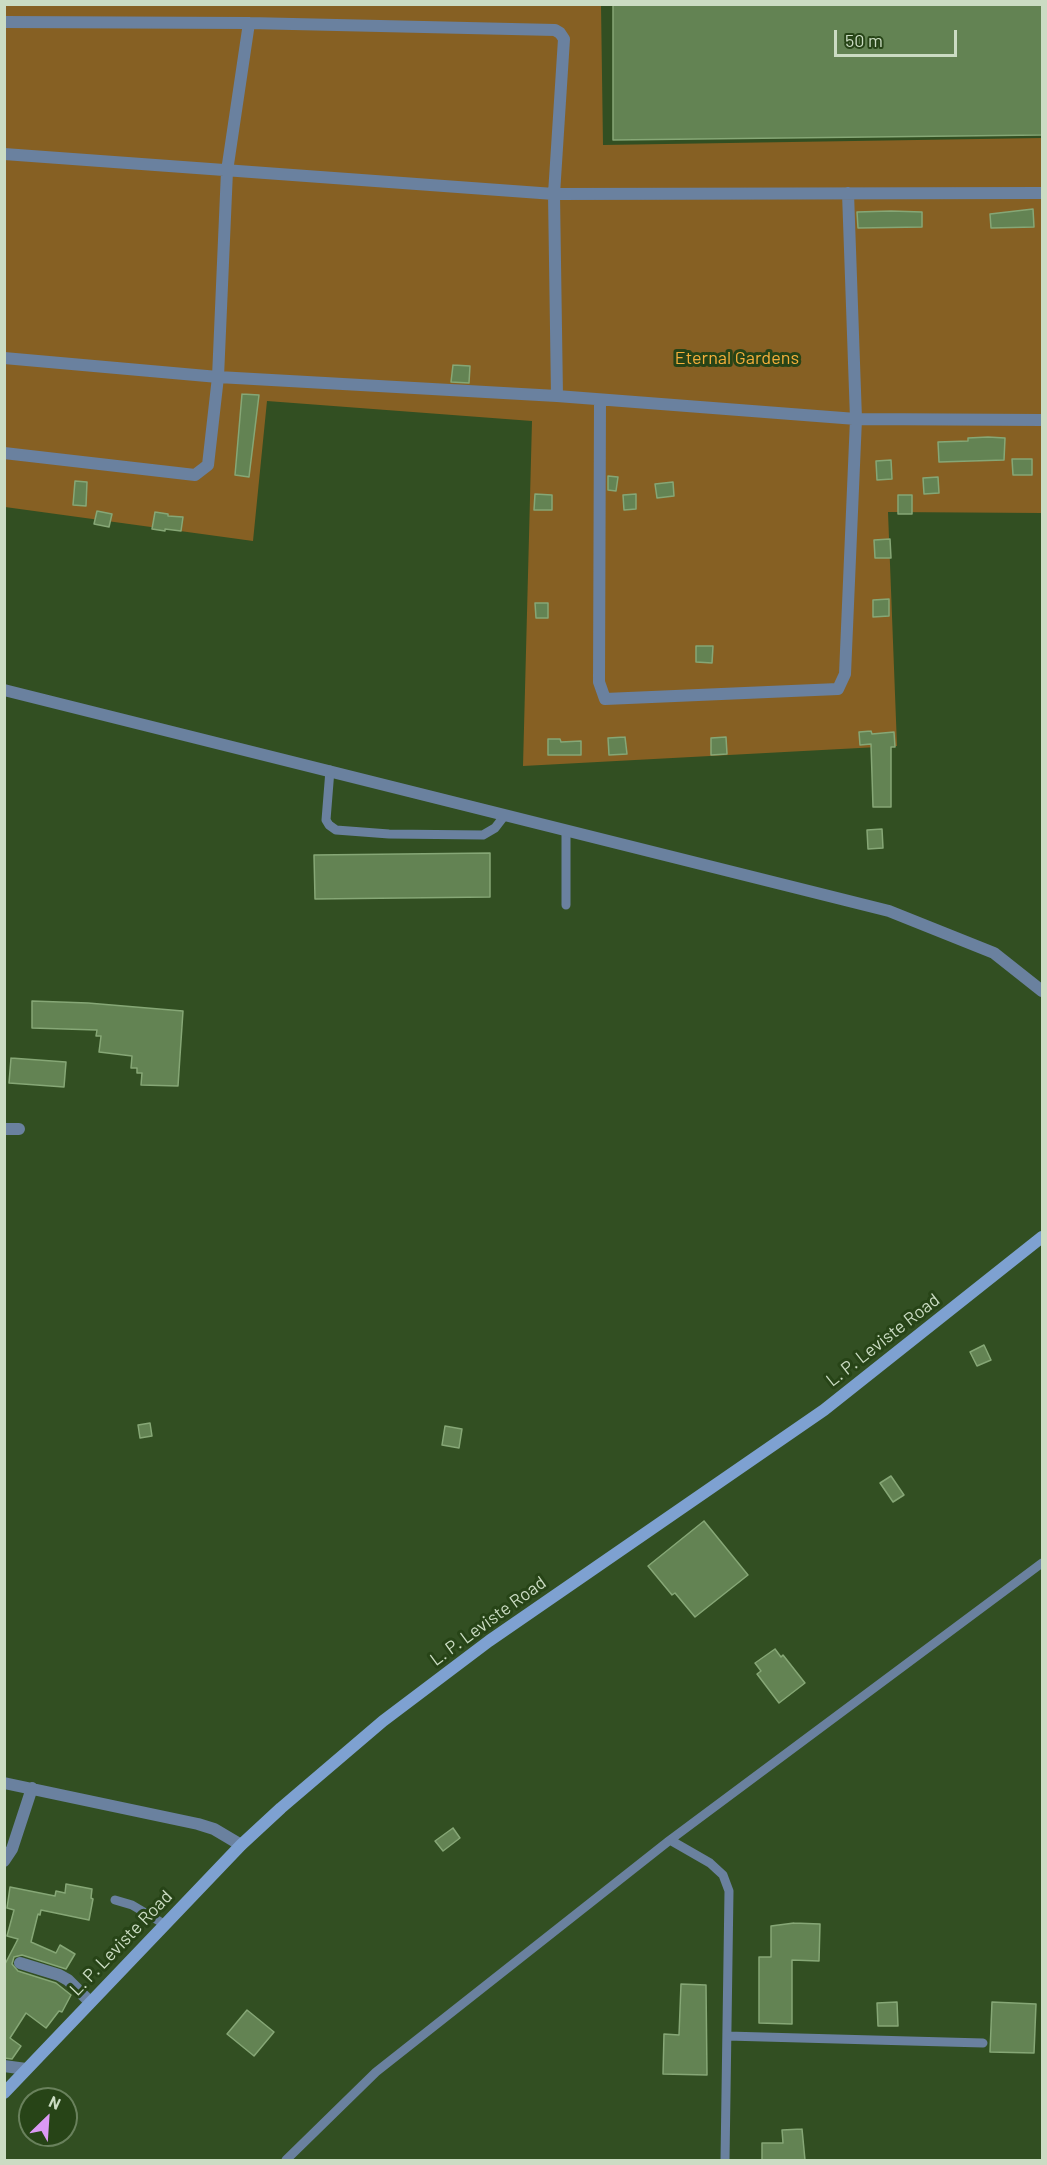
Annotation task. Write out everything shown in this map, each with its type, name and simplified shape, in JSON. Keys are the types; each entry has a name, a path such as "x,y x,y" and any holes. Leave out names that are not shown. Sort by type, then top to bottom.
{"main road":[{"name":"L. P. Leviste Road","path":"4,2093 241,1845 280,1808 391,1714 489,1641 824,1410 1042,1237"}],"street":[{"path":"4,22 249,23 555,30 564,39 554,194 557,396"},
{"path":"4,453 195,475 208,465 218,377 227,171 249,23"},
{"path":"4,154 554,194 1042,193"},
{"path":"600,401 599,682 606,699 838,689 845,674 856,420 848,193"},
{"path":"4,358 218,377 557,396 856,420 1042,420"},
{"path":"4,690 889,911 994,953 1042,991"},
{"path":"4,1129 19,1129"},
{"path":"4,1783 198,1824 214,1829 241,1845"},
{"path":"4,1861 12,1849 32,1788"},
{"path":"20,1963 49,1971 68,1980 90,2002"},
{"path":"4,2066 26,2069"}],"lane":[{"path":"330,770 326,820 336,830 389,834 483,835 495,828 506,814"},
{"path":"566,830 566,905"},
{"path":"286,2160 376,2072 670,1840 1042,1563"},
{"path":"670,1840 710,1863 723,1875 729,1891 725,2160"},
{"path":"115,1900 132,1905 164,1924"},
{"path":"727,2036 984,2043"}],"green space":[{"name":"Eternal Gardens","path":"5,5 601,5 603,145 1042,138 1042,513 888,512 897,746 523,766 532,421 267,401 253,541 5,507"}],"building":[{"path":"613,4 1042,4 1042,135 613,140"},
{"path":"1033,209 1034,227 991,228 990,214"},
{"path":"857,212 922,212 922,227 858,228"},
{"path":"453,365 470,366 469,383 451,382"},
{"path":"242,394 259,395 249,477 235,475"},
{"path":"968,438 1005,438 1004,460 939,462 938,442 968,441"},
{"path":"1012,459 1032,459 1032,475 1013,475"},
{"path":"891,460 892,479 877,480 876,461"},
{"path":"608,476 618,477 616,491 608,490"},
{"path":"938,477 939,493 924,494 923,478"},
{"path":"75,481 87,482 86,506 73,505"},
{"path":"673,482 674,496 657,498 655,484"},
{"path":"535,494 552,495 552,510 534,510"},
{"path":"636,494 636,509 624,510 623,495"},
{"path":"898,495 912,495 912,514 898,514"},
{"path":"97,511 112,514 109,527 94,524"},
{"path":"155,512 183,517 181,531 152,529"},
{"path":"890,539 891,558 875,558 874,540"},
{"path":"889,599 889,616 873,617 873,600"},
{"path":"535,603 548,603 548,618 536,618"},
{"path":"696,646 713,646 712,663 696,662"},
{"path":"871,731 872,734 894,732 895,747 891,747 891,807 873,807 871,744 860,745 859,732"},
{"path":"625,737 627,754 609,755 608,738"},
{"path":"726,737 727,754 711,755 711,738"},
{"path":"548,739 560,739 561,742 581,741 581,755 548,755"},
{"path":"882,829 883,848 868,849 867,830"},
{"path":"490,853 490,897 315,899 314,855"},
{"path":"32,1001 183,1011 178,1086 141,1085 142,1073 137,1073 137,1068 131,1068 132,1056 99,1052 101,1036 96,1036 97,1030 32,1028"},
{"path":"11,1058 66,1062 64,1087 9,1083"},
{"path":"984,1345 991,1360 977,1366 970,1352"},
{"path":"150,1423 152,1436 140,1438 138,1425"},
{"path":"445,1426 462,1429 459,1448 442,1445"},
{"path":"891,1476 904,1495 893,1502 880,1483"},
{"path":"704,1521 748,1575 695,1617 675,1593 672,1595 648,1566"},
{"path":"775,1649 781,1657 783,1655 805,1683 779,1703 757,1674 761,1671 755,1663"},
{"path":"453,1828 460,1838 443,1851 435,1841"},
{"path":"66,1884 92,1889 91,1898 93,1899 89,1920 41,1910 31,1942 56,1953 60,1945 75,1954 66,1969 22,1955 14,1957 12,1964 18,1971 56,1983 71,1995 62,2012 59,2011 46,2028 26,2013 10,2038 21,2046 12,2059 4,2058 4,1966 18,1939 7,1936 14,1910 7,1908 10,1887 55,1896 56,1891 65,1893"},
{"path":"794,1923 820,1924 819,1961 792,1960 792,2024 759,2023 759,1957 771,1957 771,1926"},
{"path":"681,1984 706,1985 707,2075 663,2074 664,2034 679,2035"},
{"path":"897,2002 898,2026 878,2026 877,2003"},
{"path":"992,2002 1036,2004 1034,2053 990,2052"},
{"path":"247,2010 274,2032 254,2056 227,2034"},
{"path":"802,2129 805,2160 762,2160 762,2143 783,2143 782,2130"}]}
